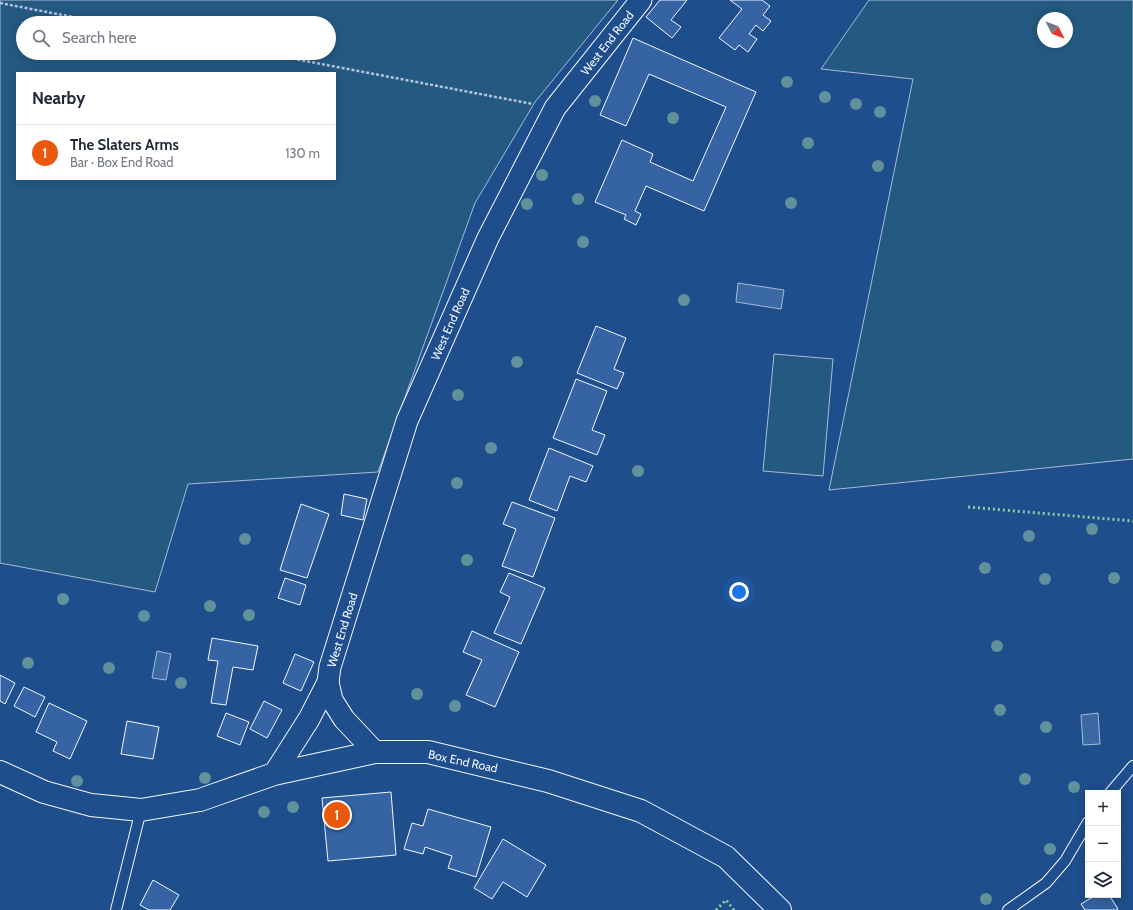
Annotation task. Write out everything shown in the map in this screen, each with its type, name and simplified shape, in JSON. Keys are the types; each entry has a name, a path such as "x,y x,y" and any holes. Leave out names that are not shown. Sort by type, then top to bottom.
{"street":[{"name":"West End Road","path":"274,774 309,719 328,682 330,667 407,421 488,238 555,108 641,0"},
{"name":"West End Road","path":"328,682 332,700 344,720 375,752"},
{"name":"Box End Road","path":"0,772 44,792 91,805 141,810 200,800 274,774 375,752 428,752 548,781 641,811 726,858 780,910"}],"lane":[{"path":"1113,790 1133,766"},
{"path":"116,910 141,810"},
{"path":"1008,910 1046,883 1065,861 1086,826"}],"path":[{"path":"0,3 68,16"},
{"path":"300,60 555,108"}],"shaded area":[{"path":"0,0 618,0 535,102 475,203 378,472 188,484 155,592 0,563"},
{"path":"869,0 1133,0 1133,459 829,490 913,79 821,69"},
{"path":"738,283 784,290 781,309 736,302"},
{"path":"774,354 833,359 823,476 763,471"},
{"path":"157,651 171,654 166,680 152,678"},
{"path":"1098,713 1100,744 1083,745 1081,715"}],"building":[{"path":"660,0 687,0 671,20 681,27 672,38 646,17"},
{"path":"730,0 762,0 770,6 763,15 771,21 763,31 756,25 749,34 757,39 748,52 739,45 735,50 719,38 742,9"},
{"path":"633,38 756,92 704,211 646,186 635,211 641,214 636,225 624,219 626,215 595,202 622,140 653,154 650,162 693,181 726,107 649,74 626,126 600,115"},
{"path":"596,326 626,338 614,369 624,373 617,389 577,373"},
{"path":"576,379 607,391 592,430 605,435 597,455 553,438"},
{"path":"549,448 593,466 586,482 570,476 557,511 529,500"},
{"path":"344,494 367,499 363,520 341,515"},
{"path":"512,502 555,518 533,577 502,566 516,529 503,524"},
{"path":"301,504 329,514 307,578 280,570"},
{"path":"509,573 545,588 521,644 494,633 510,597 500,592"},
{"path":"285,578 306,585 300,605 278,598"},
{"path":"472,631 519,652 495,707 466,695 482,660 463,652"},
{"path":"212,638 258,646 253,670 233,667 226,705 211,703 218,661 208,660"},
{"path":"295,654 314,662 301,691 283,683"},
{"path":"0,675 15,683 5,704 0,701"},
{"path":"24,687 45,697 35,717 14,706"},
{"path":"264,701 282,710 267,738 250,729"},
{"path":"49,703 87,721 70,759 53,751 57,742 36,732"},
{"path":"226,713 249,722 240,745 217,736"},
{"path":"127,721 159,727 153,759 121,754"},
{"path":"391,792 396,855 328,861 322,798"},
{"path":"428,809 491,827 476,877 448,868 452,856 425,847 423,854 404,849 412,823 423,826"},
{"path":"503,839 546,865 527,897 503,882 492,899 474,888"},
{"path":"153,880 179,895 170,910 149,910 140,905"},
{"path":"1091,898 1111,898 1118,909 1085,910 1081,904"}],"hedge":[{"path":"968,507 1133,521"},
{"path":"716,910 726,900 734,910"}],"place":[{"name":"The Slaters Arms","path":"337,815"}]}
